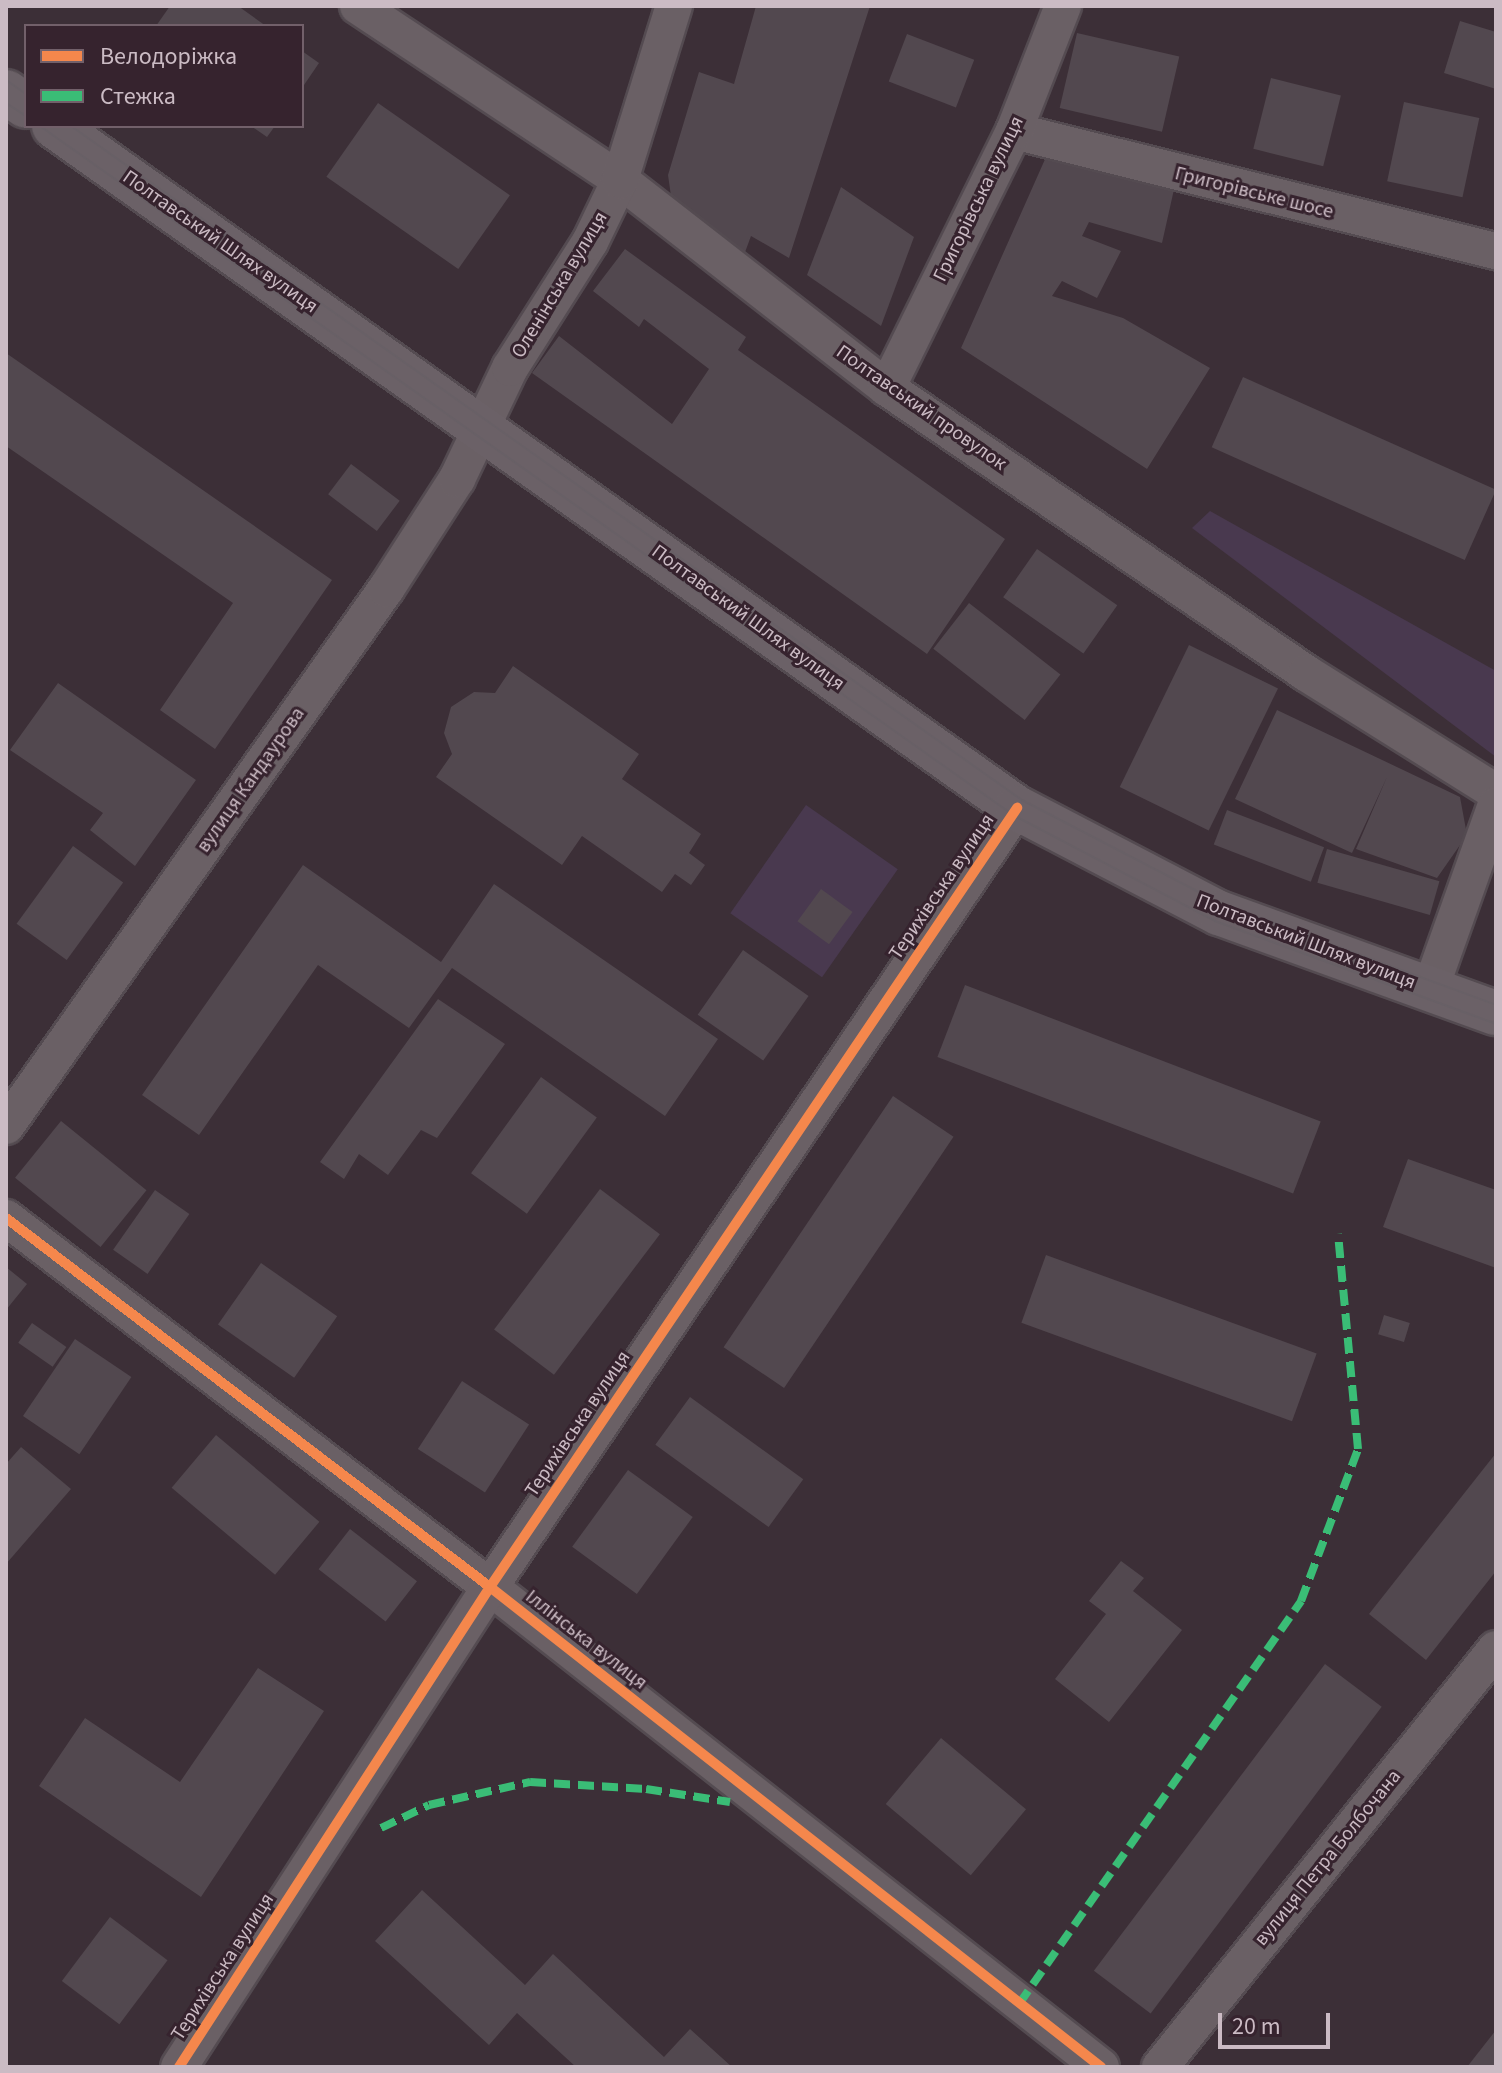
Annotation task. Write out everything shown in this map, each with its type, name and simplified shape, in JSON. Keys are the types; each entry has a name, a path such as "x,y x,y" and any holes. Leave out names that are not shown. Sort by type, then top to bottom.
{"main road":[{"path":"6,92 24,105"},
{"name":"Полтавський Шлях вулиця","path":"57,128 482,424 898,728 1017,808 1219,913 1496,1013"}],"street":[{"name":"Полтавський провулок","path":"358,6 620,180 887,388 1306,673 1496,792"},
{"name":"Оленінська вулиця","path":"482,424 510,368 590,242 620,180 674,6"},
{"name":"Григорівська вулиця","path":"887,388 1014,131 1063,6"},
{"name":"Григорівське шосе","path":"1014,131 1496,251"},
{"name":"вулиця Кандаурова","path":"6,1126 386,589 457,479 482,424"},
{"path":"1430,990 1496,805"},
{"name":"Терихівська вулиця","path":"179,2067 490,1587 1017,808"},
{"name":"Іллінська вулиця","path":"6,1218 490,1587 1101,2067"},
{"name":"вулиця Петра Болбочана","path":"1160,2067 1496,1649"}],"shaded area":[{"path":"1210,511 1496,671 1496,757 1192,528"},
{"path":"806,805 898,869 822,977 730,913"}],"building":[{"path":"170,6 238,6 263,24 157,24"},
{"path":"756,6 870,6 789,258 751,236 744,255 684,213 671,196 668,175 699,72 734,84"},
{"path":"1460,21 1496,32 1496,89 1444,73"},
{"path":"1077,33 1179,57 1162,132 1060,108"},
{"path":"907,34 974,60 956,107 889,82"},
{"path":"304,52 319,63 304,85"},
{"path":"1271,78 1341,95 1323,166 1253,149"},
{"path":"1404,102 1479,118 1462,197 1387,181"},
{"path":"378,103 510,195 458,269 326,177"},
{"path":"254,128 274,128 267,137"},
{"path":"1050,148 1177,176 1162,243 1089,222 1082,236 1121,251 1097,298 1062,281 1052,296 1123,318 1210,368 1147,469 961,348"},
{"path":"841,187 914,237 881,326 807,275"},
{"path":"625,249 746,337 738,350 1005,539 927,654 532,373 559,336 672,424 709,369 644,319 639,327 593,291"},
{"path":"6,353 332,580 215,749 160,710 233,603 6,446"},
{"path":"1243,377 1496,490 1465,560 1212,447"},
{"path":"351,464 400,501 377,531 328,494"},
{"path":"1037,549 1117,605 1083,654 1003,597"},
{"path":"969,603 1060,674 1025,720 933,649"},
{"path":"1189,645 1278,688 1209,830 1120,787"},
{"path":"513,666 639,754 622,779 701,834 689,853 705,865 691,885 675,874 662,892 582,836 562,865 436,777 452,754 444,733 451,707 474,692 495,693"},
{"path":"58,683 196,780 135,866 90,830 103,813 10,750"},
{"path":"1277,710 1460,797 1467,835 1437,878 1356,849 1387,777 1352,853 1235,799"},
{"path":"1227,810 1324,847 1311,882 1214,845"},
{"path":"73,846 123,882 67,960 17,924"},
{"path":"1327,849 1439,881 1430,915 1317,883"},
{"path":"303,865 441,962 494,884 718,1039 665,1116 452,968 409,1028 318,965 199,1135 142,1095"},
{"path":"821,889 853,912 829,944 797,921"},
{"path":"743,950 809,996 763,1061 698,1015"},
{"path":"965,985 1321,1122 1293,1193 937,1057"},
{"path":"438,999 505,1044 437,1138 421,1130 388,1175 359,1154 344,1179 320,1162"},
{"path":"541,1077 597,1118 527,1214 471,1173"},
{"path":"893,1096 954,1137 784,1388 724,1347"},
{"path":"61,1121 146,1190 101,1247 15,1178"},
{"path":"1408,1159 1496,1190 1496,1268 1383,1227"},
{"path":"600,1189 660,1234 554,1375 494,1330"},
{"path":"155,1190 189,1214 148,1274 113,1250"},
{"path":"1046,1255 1317,1354 1292,1421 1021,1323"},
{"path":"261,1263 337,1316 294,1378 218,1324"},
{"path":"6,1267 27,1284 6,1310"},
{"path":"1384,1315 1410,1323 1404,1342 1378,1334"},
{"path":"32,1323 66,1347 53,1367 18,1343"},
{"path":"75,1339 131,1377 79,1454 23,1416"},
{"path":"462,1381 529,1425 485,1493 418,1449"},
{"path":"690,1397 803,1479 769,1527 655,1445"},
{"path":"216,1435 319,1522 275,1575 172,1488"},
{"path":"21,1447 71,1489 6,1564 6,1464"},
{"path":"1496,1453 1496,1571 1426,1660 1369,1614"},
{"path":"628,1470 693,1517 637,1594 572,1547"},
{"path":"350,1529 417,1581 386,1622 319,1569"},
{"path":"1121,1561 1144,1578 1133,1591 1182,1630 1109,1722 1055,1679 1106,1614 1089,1601"},
{"path":"1325,1664 1382,1707 1151,2013 1094,1971"},
{"path":"258,1668 324,1711 201,1897 39,1786 85,1718 180,1782"},
{"path":"941,1738 1026,1809 971,1875 886,1804"},
{"path":"422,1890 525,1985 553,1954 664,2057 690,2029 732,2067 576,2067 517,2013 489,2045 375,1941"},
{"path":"110,1917 168,1960 119,2024 62,1981"},
{"path":"1496,2030 1496,2067 1467,2067"}],"tram line":[{"path":"6,80 24,93"},
{"path":"6,103 24,115"},
{"path":"43,128 1013,815 1215,921 1496,1024"},
{"path":"74,128 1022,800 1222,904 1496,1005"}],"marked path":[{"path":"1019,2004 1301,1601 1358,1449 1338,1234"},
{"path":"381,1828 429,1805 530,1782 646,1789 730,1802"}],"cycle path":[{"path":"179,2067 490,1587 1017,808"},
{"path":"6,1218 490,1587 1101,2067"}]}
